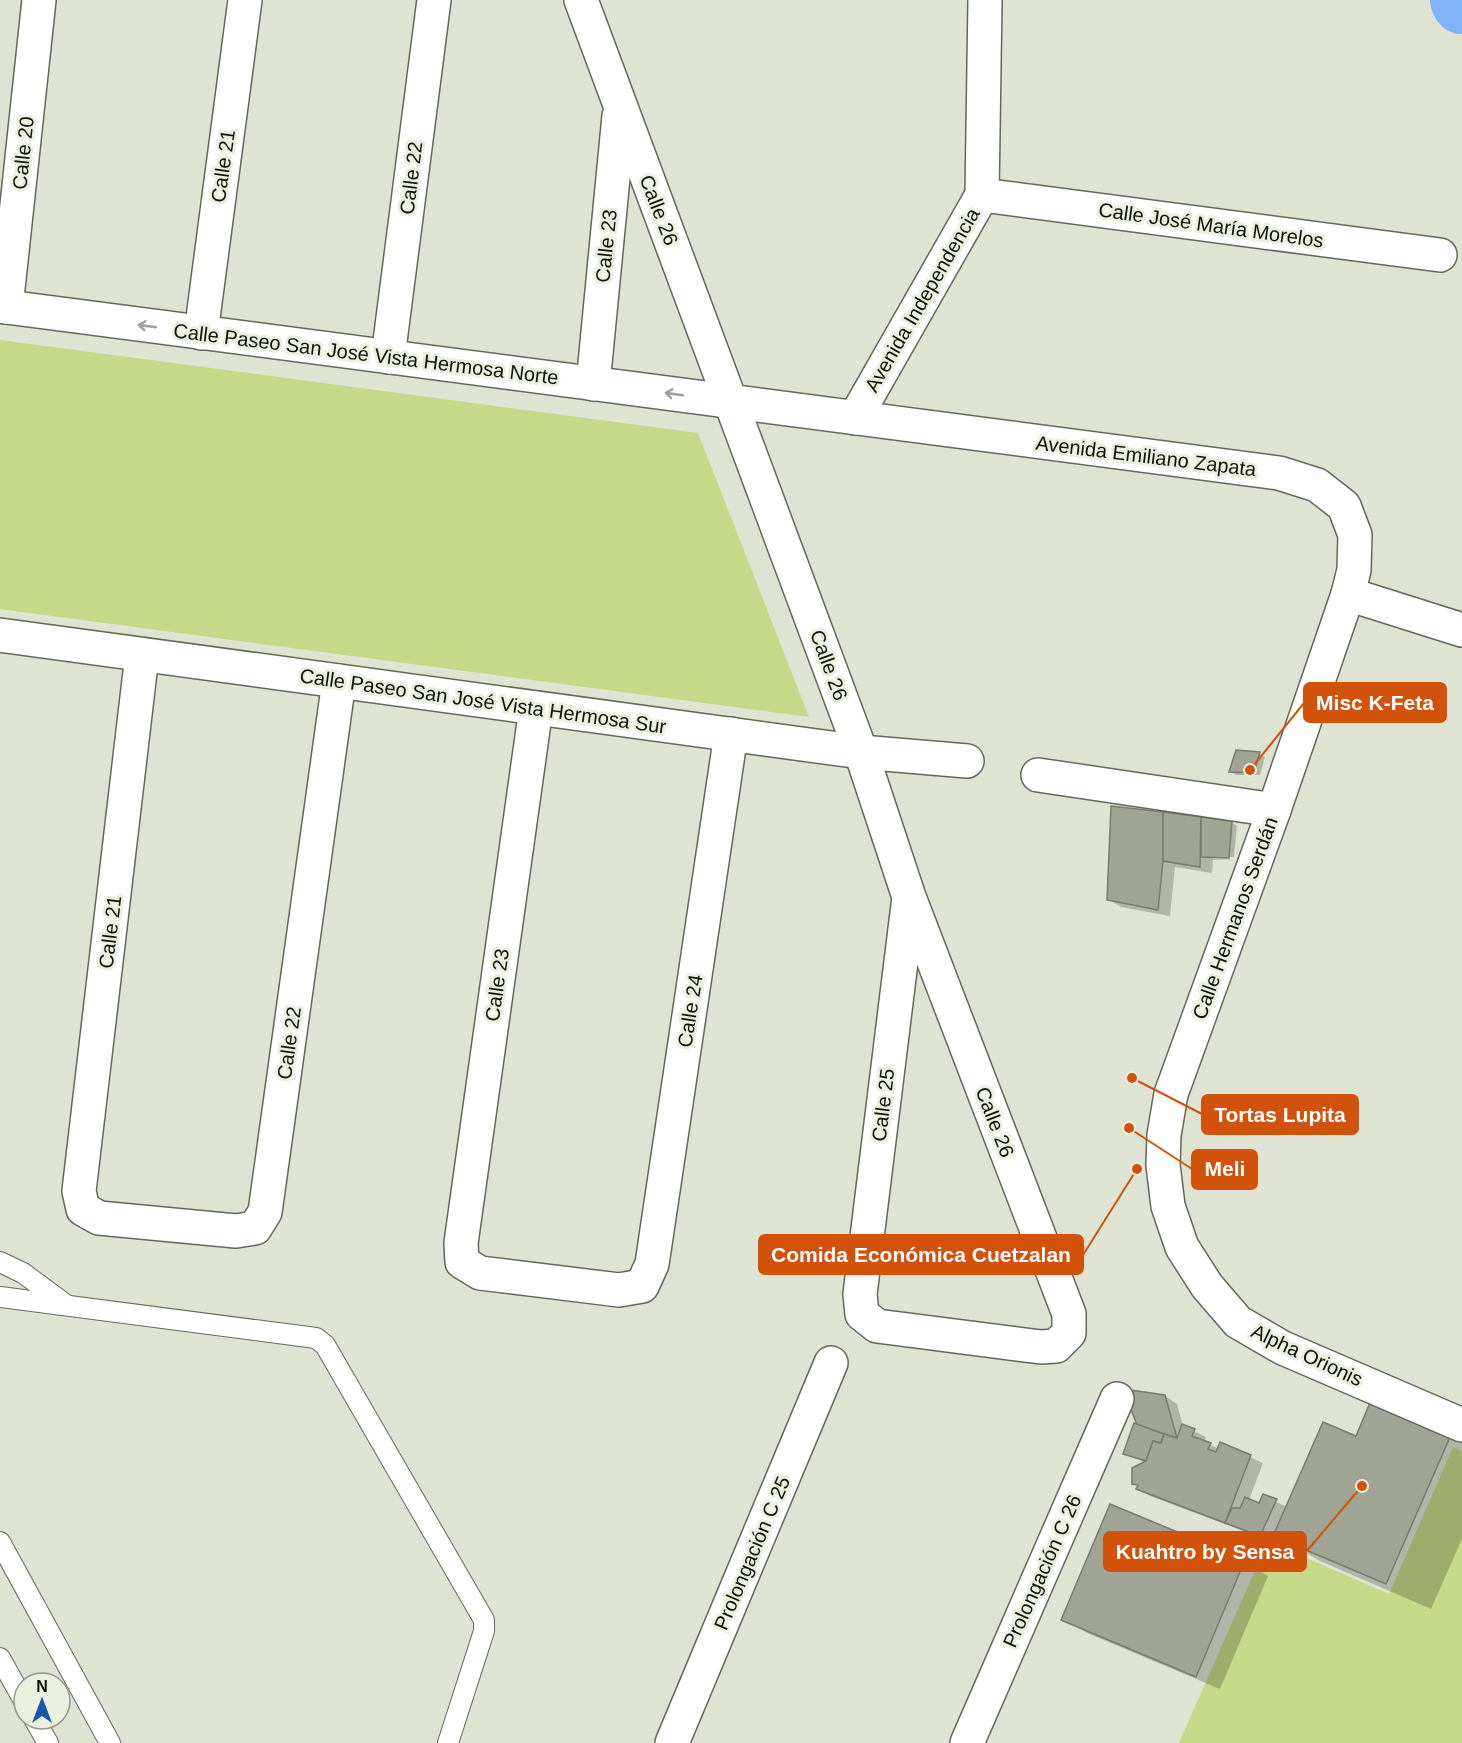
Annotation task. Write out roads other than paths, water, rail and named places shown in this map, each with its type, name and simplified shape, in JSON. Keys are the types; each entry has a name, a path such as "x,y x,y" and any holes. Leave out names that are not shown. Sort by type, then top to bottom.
{"street":[{"name":"Calle 20","path":"3,307 39,0"},
{"name":"Calle 21","path":"201,333 245,0"},
{"name":"Calle 22","path":"388,357 434,0"},
{"name":"Calle 26","path":"581,0 861,752 909,897 1069,1314 1069,1333"},
{"name":"Avenida Independencia","path":"855,418 982,195 985,0"},
{"name":"Calle 23","path":"592,384 620,109"},
{"name":"Calle José María Morelos","path":"982,195 1440,255"},
{"name":"Calle Paseo San José Vista Hermosa Norte","path":"3,307 732,402"},
{"name":"Avenida Emiliano Zapata","path":"732,402 1279,473 1317,485 1344,506 1355,535 1354,570 1348,594"},
{"path":"1348,594 1462,630"},
{"name":"Calle Hermanos Serdán","path":"1182,1247 1168,1206 1163,1165 1164,1135 1171,1094 1274,810 1348,594"},
{"name":"Calle Paseo San José Vista Hermosa Sur","path":"0,636 861,752 967,761"},
{"name":"Calle 21","path":"83,1209 79,1191 142,654"},
{"name":"Calle 22","path":"83,1209 99,1218 236,1231 255,1228 265,1212 339,681"},
{"name":"Calle 23","path":"536,708 461,1244 462,1262 480,1273 619,1290 642,1287"},
{"name":"Calle 24","path":"642,1287 651,1264 731,734"},
{"path":"1038,775 1274,810"},
{"name":"Calle 25","path":"909,897 860,1294 862,1314 877,1326 1041,1347 1056,1346 1069,1333"},
{"name":"Alpha Orionis","path":"1182,1247 1207,1286 1238,1322 1283,1348 1462,1425"},
{"name":"Prolongación C 25","path":"672,1743 831,1363"},
{"name":"Prolongación C 26","path":"967,1743 1117,1399"}],"lane":[{"path":"0,1262 23,1273 66,1305"},
{"path":"0,1297 316,1338 325,1345 484,1620 484,1631 448,1743"},
{"path":"0,1542 110,1743"},
{"path":"0,1658 12,1680"}],"waterway":[{"path":"1460,0 1462,4"}],"place":[{"name":"Misc K-Feta","path":"1250,770"},
{"name":"Tortas Lupita","path":"1132,1078"},
{"name":"Meli","path":"1129,1128"},
{"name":"Comida Económica Cuetzalan","path":"1137,1169"},
{"name":"Kuahtro by Sensa","path":"1362,1486"}]}
